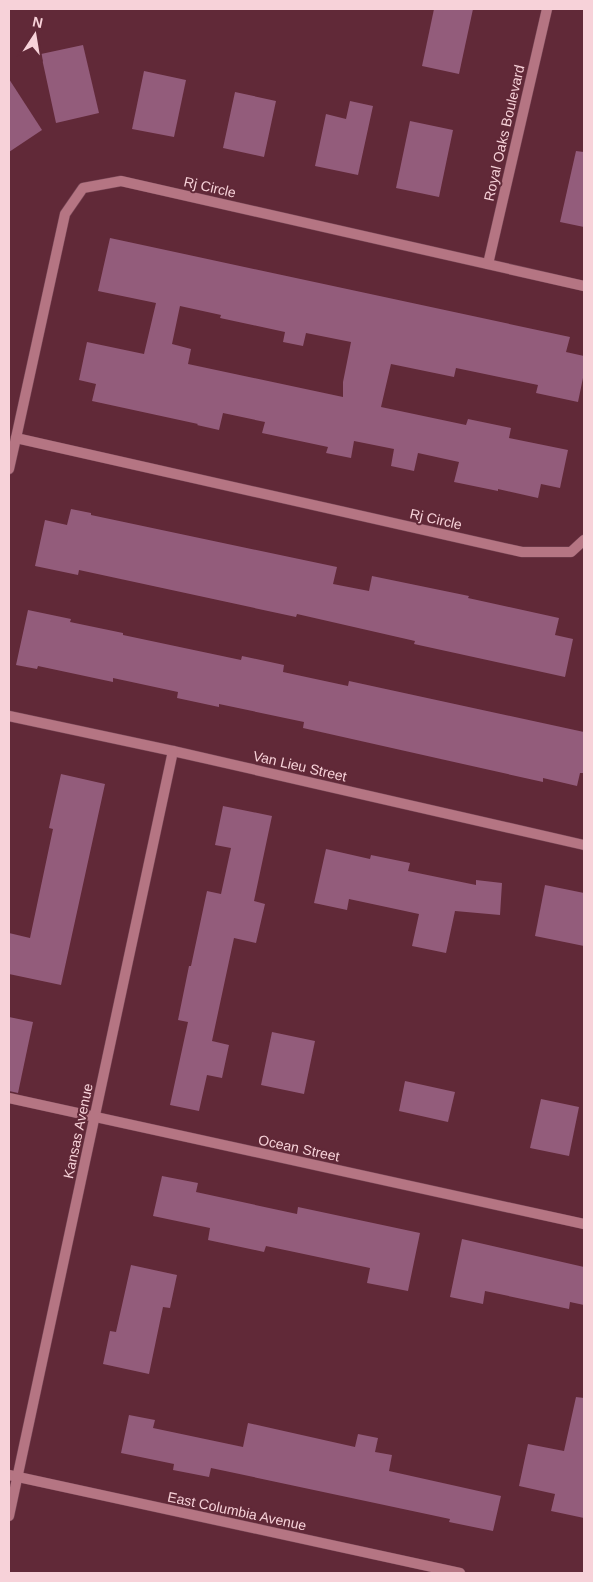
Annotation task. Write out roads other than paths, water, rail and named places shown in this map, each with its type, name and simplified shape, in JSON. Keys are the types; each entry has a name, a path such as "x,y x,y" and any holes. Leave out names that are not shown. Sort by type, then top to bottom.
{"street":[{"name":"Royal Oaks Boulevard","path":"488,264 547,9"},
{"name":"Rj Circle","path":"9,469 65,214 83,188 120,181 584,286"},
{"name":"Rj Circle","path":"16,438 522,552 572,552 584,540"},
{"name":"Van Lieu Street","path":"9,716 584,844"},
{"name":"Kansas Avenue","path":"9,1516 13,1476 95,1118 173,751"},
{"name":"Ocean Street","path":"9,1098 584,1224"},
{"name":"East Columbia Avenue","path":"13,1476 460,1573"}]}
